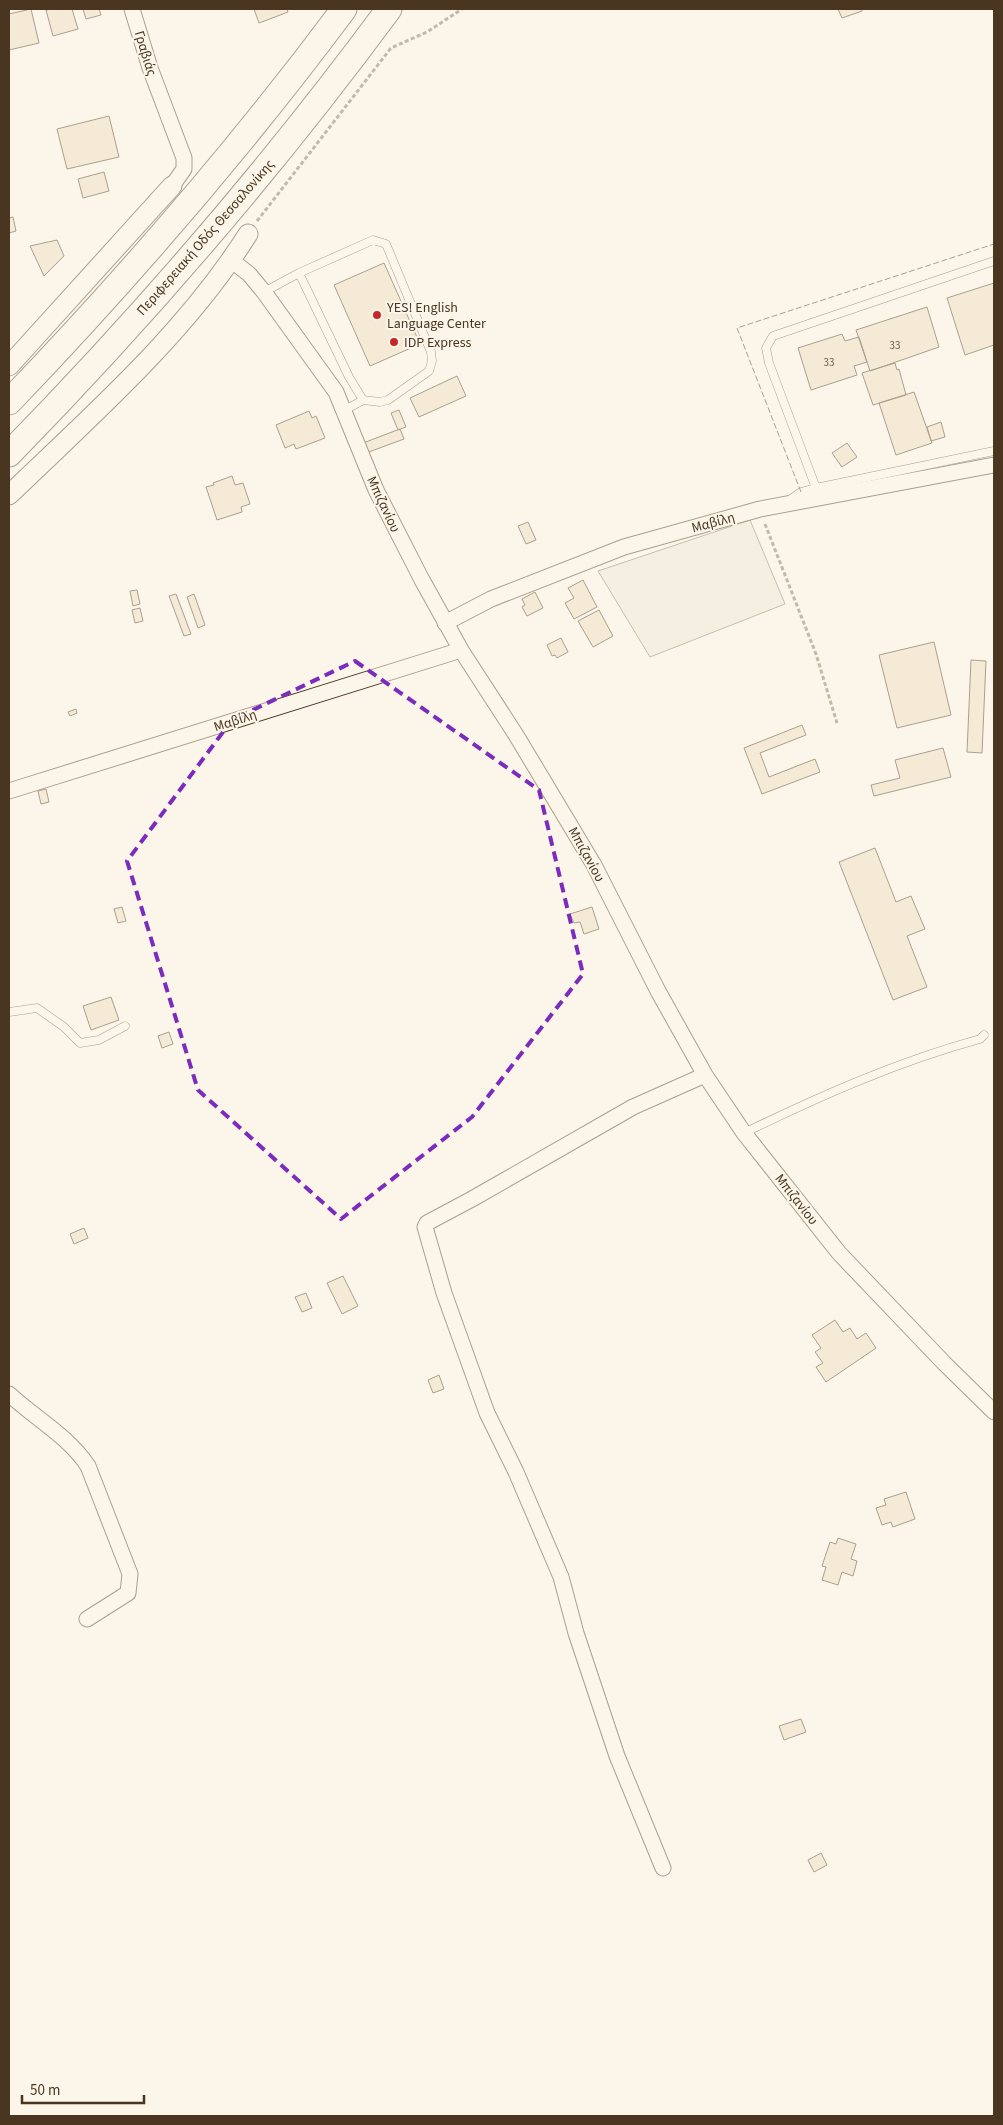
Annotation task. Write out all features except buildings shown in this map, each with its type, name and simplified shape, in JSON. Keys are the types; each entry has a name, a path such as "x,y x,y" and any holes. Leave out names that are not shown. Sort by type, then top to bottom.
{"highway":[{"path":"9,402 190,202 239,143 344,9"},
{"name":"Περιφερειακή Οδός Θεσσαλονίκης","path":"9,454 94,365 251,186 388,9"}],"street":[{"name":"Γραβιάς","path":"136,10 161,97 185,161 183,172 172,186"},
{"path":"9,366 172,186"},
{"path":"9,495 101,406 178,327 232,260 248,234"},
{"name":"Μπιζανίου","path":"232,260 249,274 264,292 323,372 345,410 376,490 445,623 516,735 594,865 658,991 705,1074 744,1133 839,1253 945,1364 994,1412"},
{"name":"Μαβίλη","path":"445,623 500,596 624,547 760,510 994,466"},
{"name":"Μαβίλη","path":"9,791 461,650"},
{"path":"663,1868 617,1756 576,1633 560,1576 516,1472 487,1413 444,1294 425,1227 427,1223 472,1200 633,1107 705,1074"},
{"path":"9,1394 67,1440 88,1466 130,1574 128,1593 87,1619"}],"lane":[{"path":"264,292 298,273 373,240 386,244 431,352 432,362 429,371 388,400 380,402 363,400 345,410"},
{"path":"816,488 769,363 766,348 773,336 994,261"},
{"path":"298,273 349,377 363,400"},
{"path":"784,505 801,492 816,488 994,451"},
{"path":"9,1012 37,1008 64,1027 80,1043 98,1040 125,1026"},
{"path":"744,1133 880,1073 939,1050 980,1039 984,1035"}],"path":[{"path":"248,234 270,202 391,48 426,32 462,9"},
{"path":"760,510 816,654 837,723"}],"highlighted area":[{"path":"355,661 539,790 583,974 472,1117 341,1219 198,1090 127,861 232,720"}],"shaded area":[{"path":"750,520 785,604 650,657 598,571"}],"fence":[{"path":"801,492 737,328 994,244"}],"place":[{"name":"YES! English Language Center","path":"377,315"},
{"name":"IDP Express","path":"394,342"}]}
